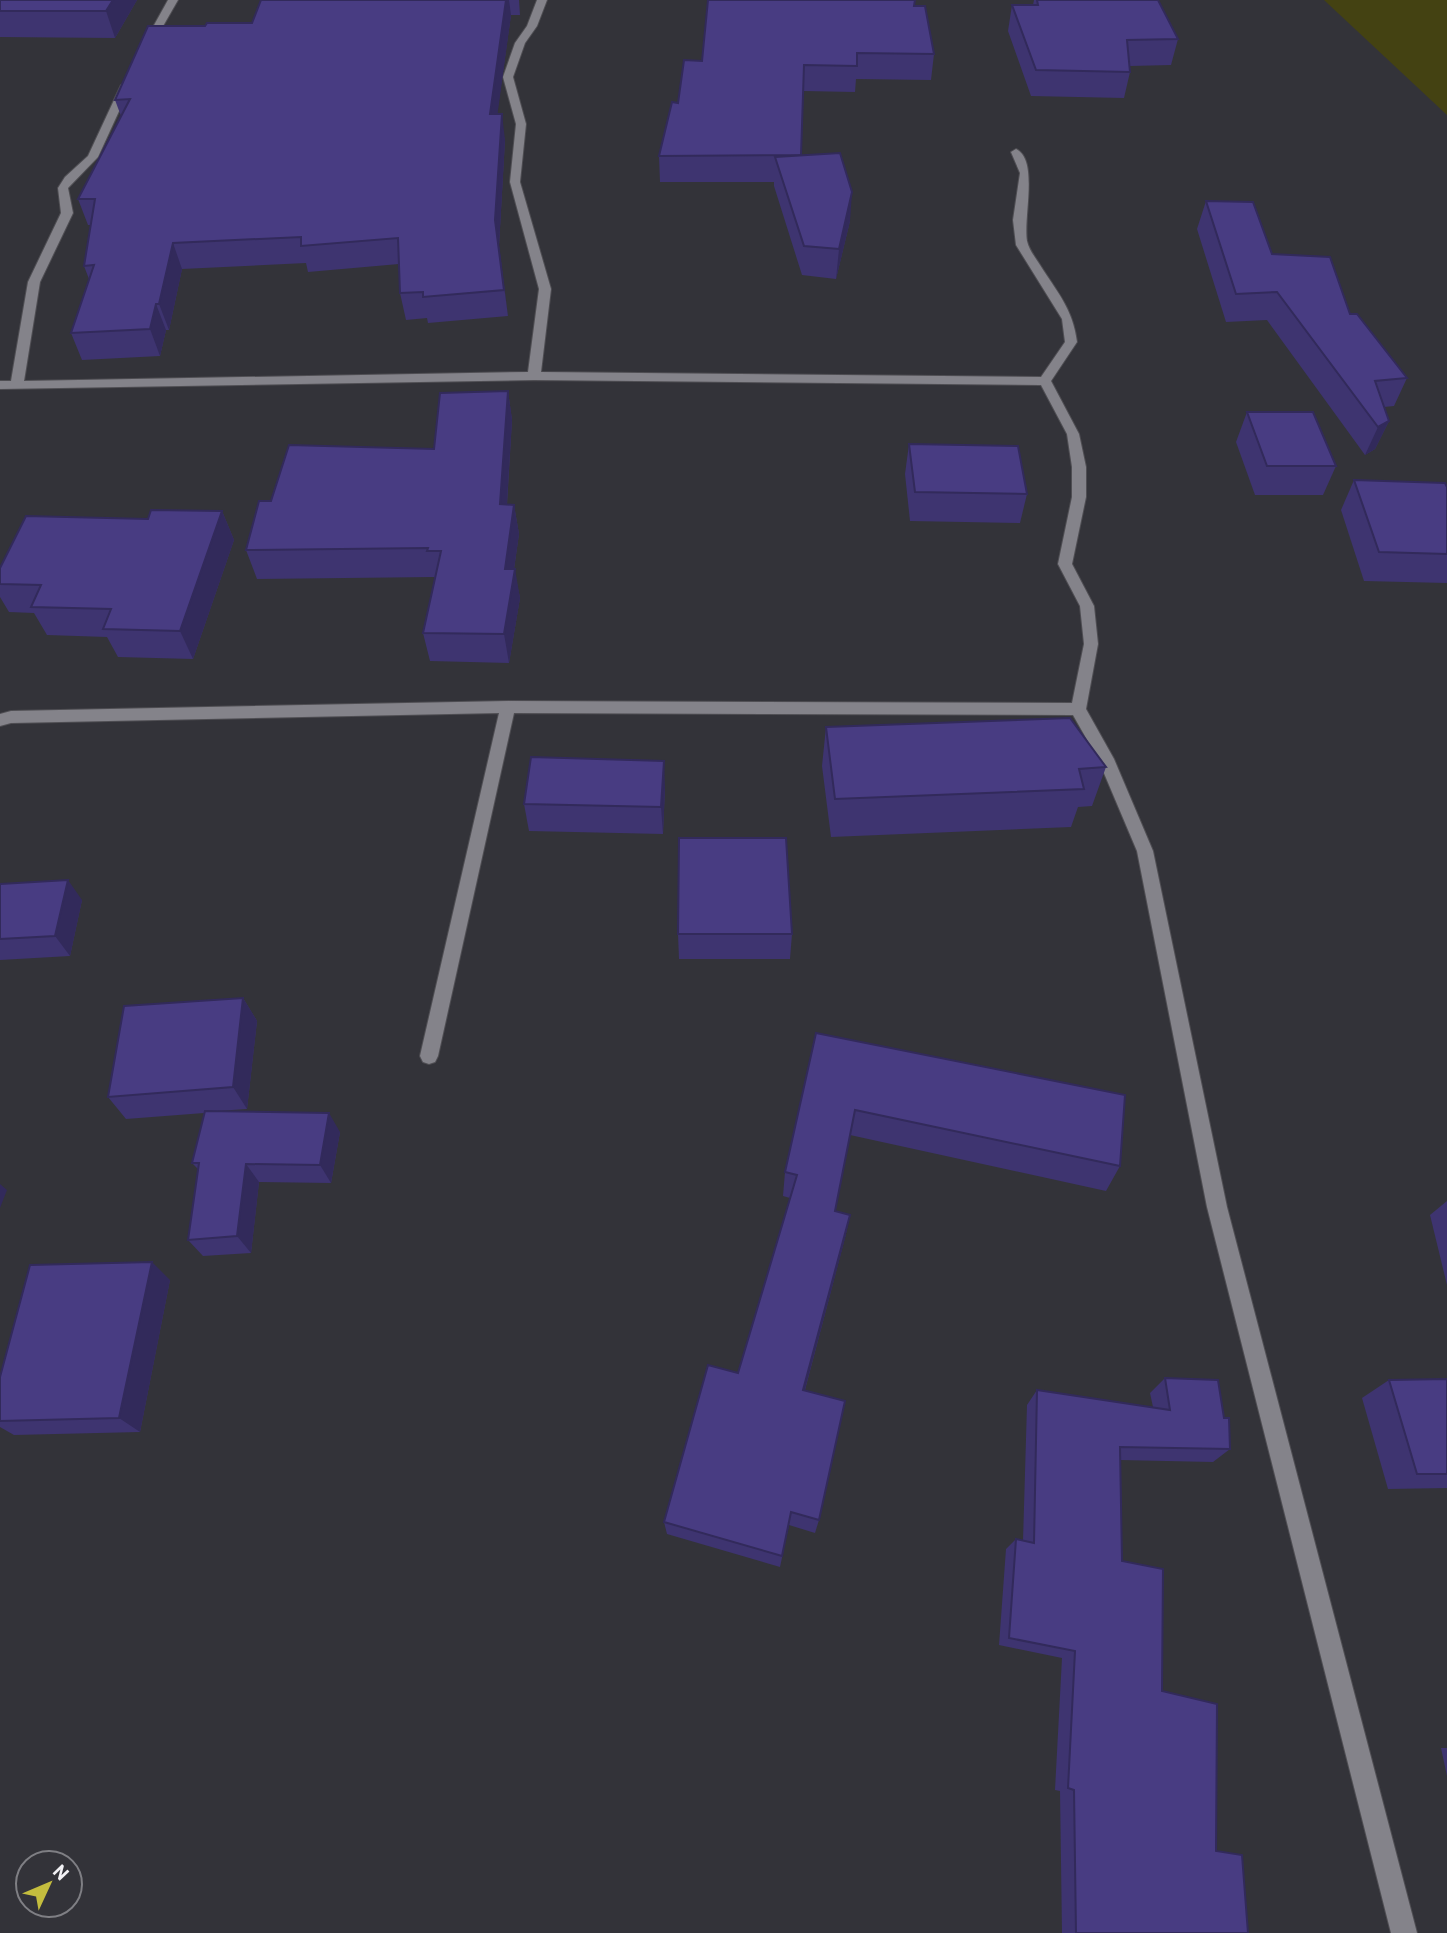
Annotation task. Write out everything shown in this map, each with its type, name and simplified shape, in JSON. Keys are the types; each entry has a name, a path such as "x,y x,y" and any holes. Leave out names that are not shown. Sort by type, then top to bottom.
{"street":[{"path":"142,56 173,0"},
{"path":"534,376 545,289 514,182 521,124 508,77 520,43 532,26 542,0"},
{"path":"17,385 34,282 66,214 63,188 69,178 93,157 130,79"},
{"path":"1016,152 1025,173 1019,220 1021,245 1069,319 1071,342 1045,381"},
{"path":"0,385 534,376 1045,381"},
{"path":"1045,381 1073,433 1079,467 1079,497 1065,564 1087,606 1091,644 1078,709 1106,758 1145,851 1217,1208 1404,1933"},
{"path":"0,720 23,717 508,707 1078,709"},
{"path":"429,1056 508,707"}],"shaded area":[{"path":"1324,0 1447,0 1447,115"}],"building":[{"path":"0,0 113,0 106,11 0,11"},
{"path":"261,0 506,0 490,114 502,114 495,220 504,290 423,297 423,292 400,293 398,238 301,246 301,237 173,243 159,304 156,304 150,329 71,333 94,265 84,266 95,199 78,199 130,99 115,100 148,26 252,23"},
{"path":"708,0 915,0 914,6 925,6 934,54 857,53 857,66 804,65 801,155 659,156 672,102 678,103 684,60 702,61"},
{"path":"1037,0 1158,0 1178,39 1127,40 1130,72 1036,70 1012,5 1038,5"},
{"path":"840,153 852,192 839,249 804,246 775,157"},
{"path":"1206,201 1253,202 1272,254 1330,257 1350,314 1357,314 1407,378 1375,381 1389,421 1378,427 1277,292 1236,294"},
{"path":"508,391 500,504 514,505 505,569 515,569 504,634 423,633 441,551 427,551 428,548 246,550 259,501 271,501 289,445 434,449 440,393"},
{"path":"1247,412 1313,412 1336,466 1267,466"},
{"path":"909,444 1018,446 1027,494 915,492"},
{"path":"1354,480 1445,483 1447,554 1379,552"},
{"path":"151,510 222,511 180,631 103,629 111,609 31,607 41,585 0,584 0,568 26,516 148,519"},
{"path":"1070,718 1106,767 1079,769 1084,789 835,799 826,727"},
{"path":"531,757 664,761 661,807 524,804"},
{"path":"679,838 786,838 792,934 678,934"},
{"path":"68,880 55,936 0,939 0,884"},
{"path":"243,998 233,1087 108,1097 124,1006"},
{"path":"816,1033 1125,1095 1120,1166 855,1110 835,1211 850,1215 803,1390 845,1401 819,1520 791,1512 782,1556 664,1522 708,1365 738,1373 797,1175 785,1172"},
{"path":"205,1111 329,1113 320,1165 246,1164 237,1236 188,1240 199,1163 192,1163"},
{"path":"152,1262 119,1418 0,1421 0,1377 30,1265"},
{"path":"1165,1378 1218,1380 1224,1418 1229,1418 1230,1449 1120,1447 1122,1561 1163,1569 1162,1691 1217,1704 1216,1851 1242,1855 1248,1933 1076,1933 1074,1790 1068,1788 1075,1651 1009,1638 1016,1539 1034,1543 1037,1390 1170,1410"},
{"path":"1447,1379 1447,1474 1417,1474 1389,1380"}]}
